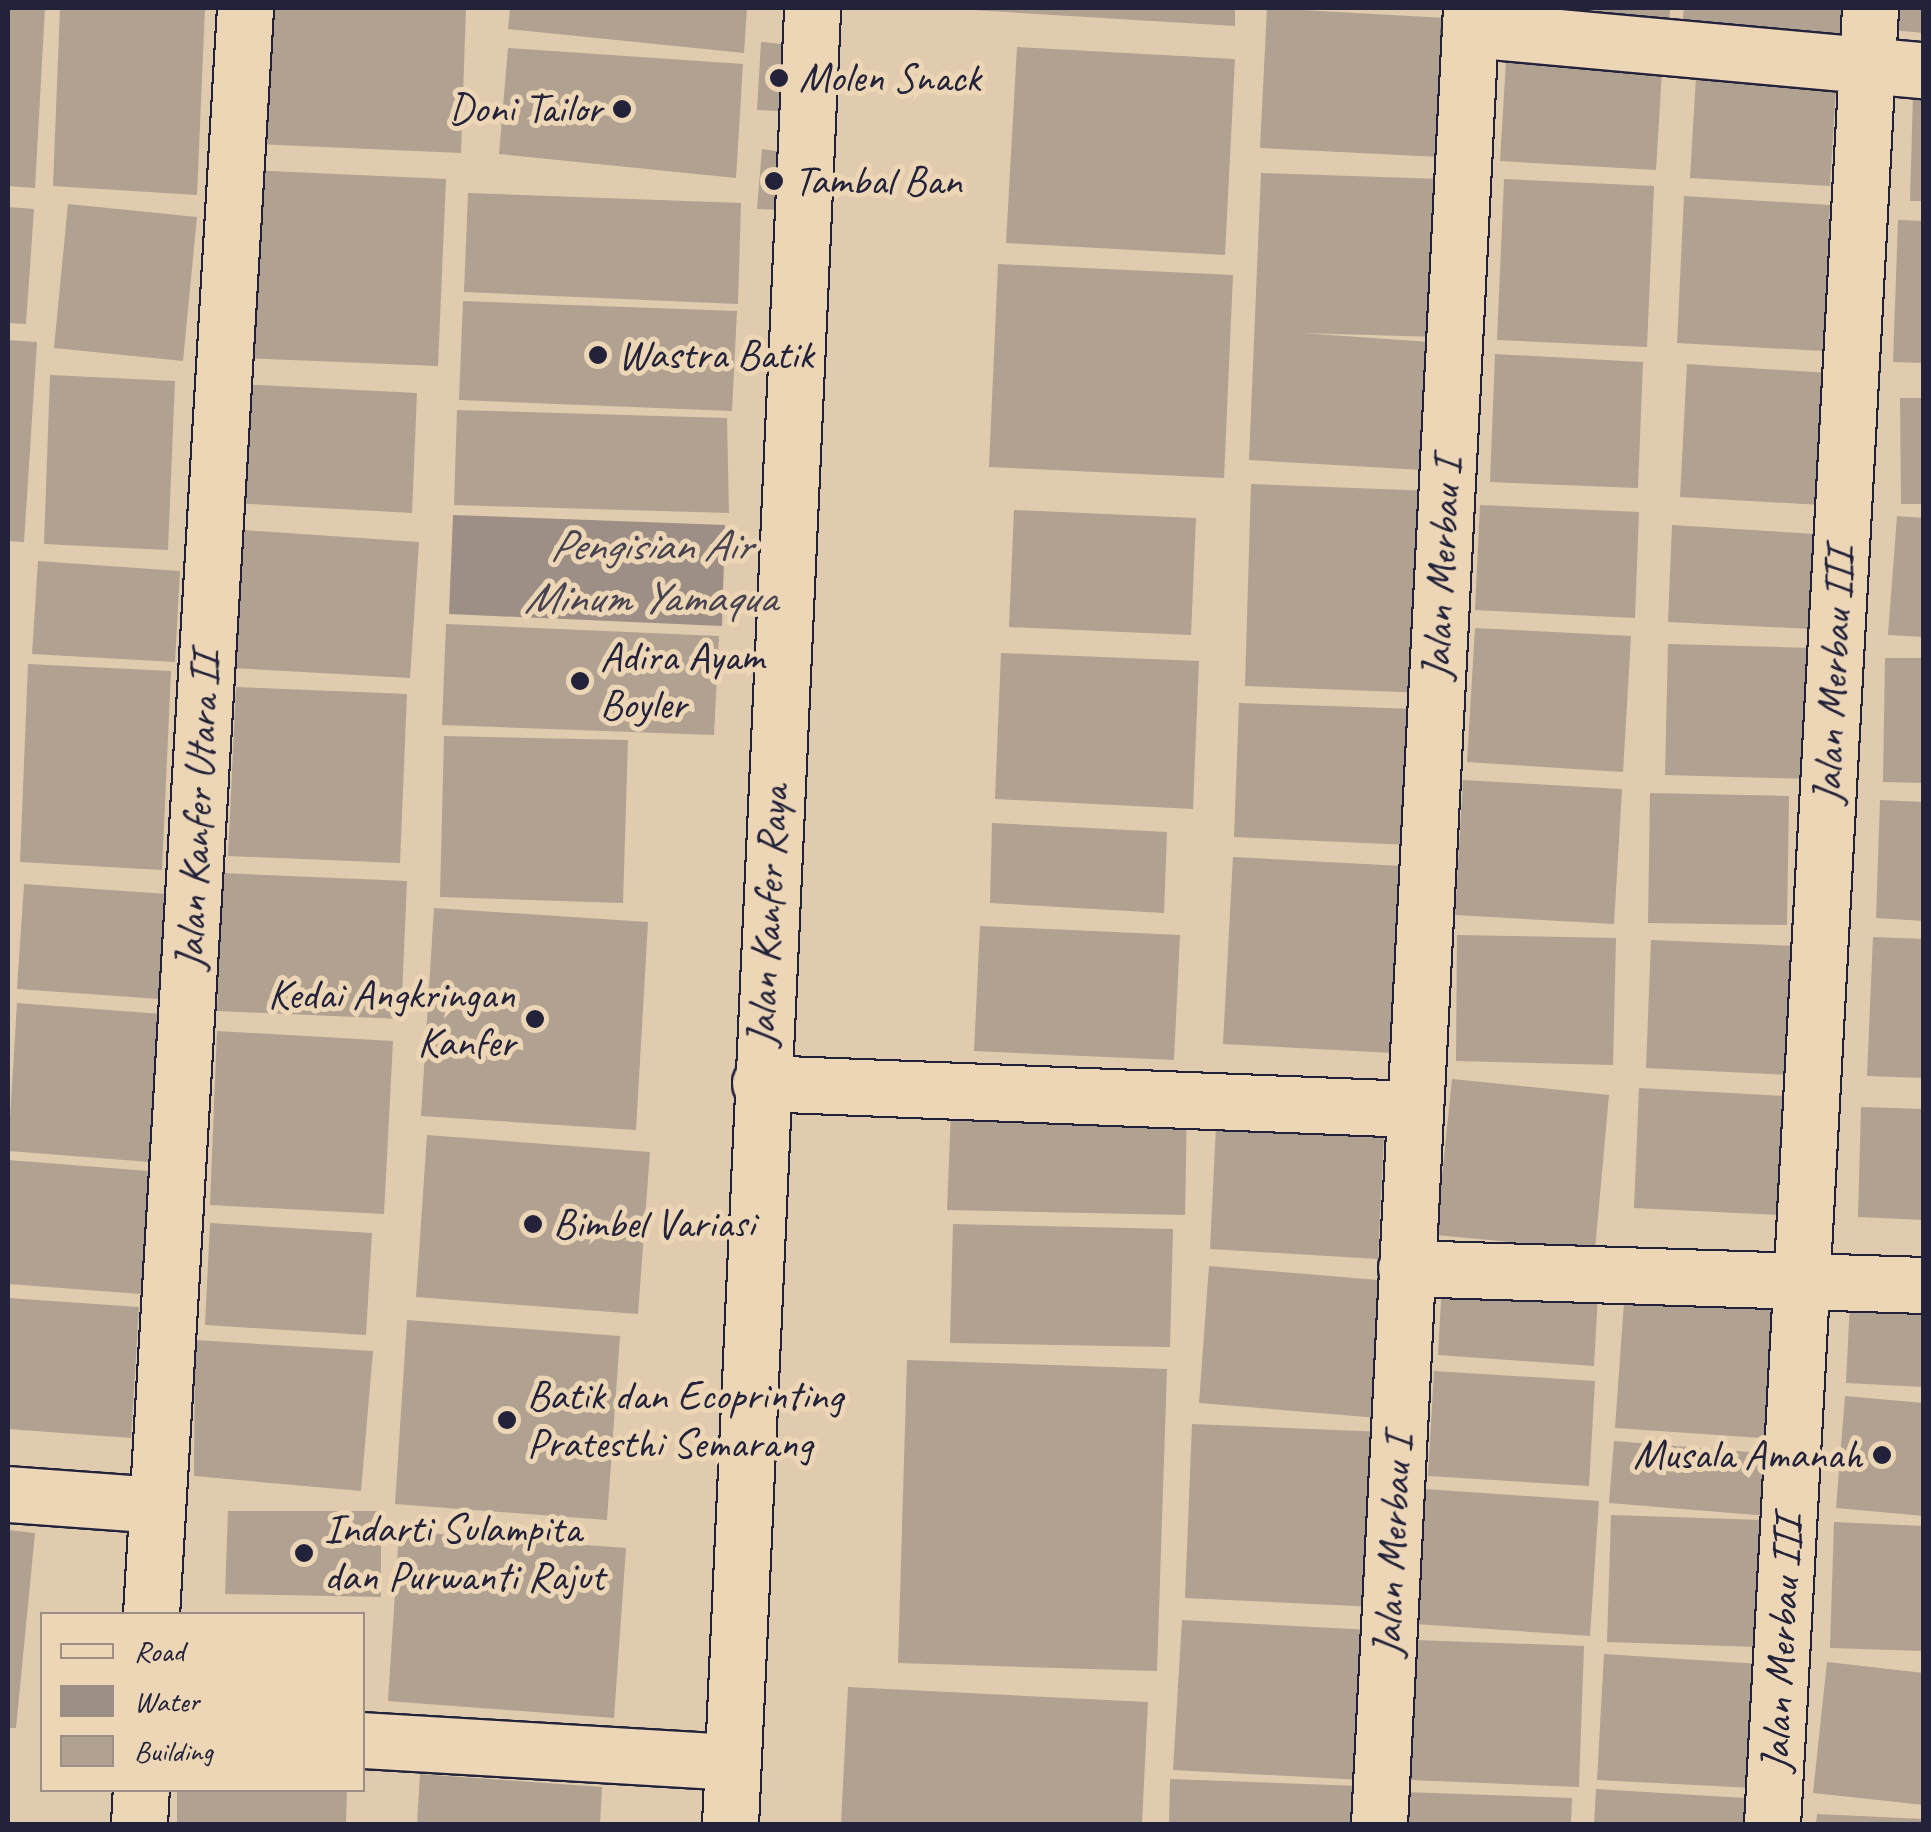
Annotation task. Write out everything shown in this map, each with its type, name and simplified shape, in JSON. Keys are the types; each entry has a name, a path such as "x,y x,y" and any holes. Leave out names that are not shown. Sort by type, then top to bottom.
{"street":[{"name":"Jalan Kanfer Utara II","path":"151,1612 245,8"},
{"name":"Jalan Kanfer Raya","path":"730,1824 760,1084 812,8"},
{"name":"Jalan Merbau III","path":"1772,1824 1870,8"},
{"name":"Jalan Merbau I","path":"1379,1824 1470,18 1866,66"},
{"path":"1866,66 1924,70"},
{"path":"760,1084 1414,1110"},
{"path":"1406,1268 1801,1284 1924,1285"},
{"path":"8,1494 158,1505"},
{"path":"365,1740 732,1762"},
{"path":"139,1824 141,1792"}],"water":[{"name":"Pengisian Air Minum Yamaqua","path":"453,515 725,525 722,626 449,614"}],"building":[{"path":"8,8 45,8 35,188 8,186"},
{"path":"60,8 205,8 197,195 53,186"},
{"path":"261,8 466,8 461,153 256,144"},
{"path":"510,8 747,8 744,53 508,29"},
{"path":"939,8 1235,8 1235,26"},
{"path":"1267,8 1446,18 1440,157 1260,148"},
{"path":"1501,8 1670,8 1669,32"},
{"path":"1684,8 1855,8 1850,51 1681,32"},
{"path":"1893,8 1924,8 1924,33 1891,30"},
{"name":"Molen Snack","path":"761,42 800,46 799,112 757,110"},
{"path":"1507,44 1663,54 1656,170 1500,161"},
{"path":"1017,47 1235,59 1225,255 1006,243"},
{"name":"Doni Tailor","path":"508,48 743,64 736,178 499,154"},
{"path":"1696,77 1836,86 1830,186 1690,178"},
{"path":"1913,93 1924,94 1924,201 1910,201"},
{"name":"Tambal Ban","path":"762,149 789,153 788,210 757,209"},
{"path":"248,170 446,179 438,366 240,358"},
{"path":"1261,173 1441,179 1437,337 1302,333 1430,342 1422,470 1249,460"},
{"path":"1504,179 1654,186 1647,347 1497,340"},
{"path":"468,193 741,203 738,304 464,292"},
{"path":"1684,196 1830,205 1823,351 1677,343"},
{"path":"68,204 197,217 183,361 54,348"},
{"path":"8,207 34,209 26,324 8,323"},
{"path":"1898,220 1924,221 1924,363 1893,362"},
{"path":"998,264 1233,275 1224,478 989,467"},
{"name":"Wastra Batik","path":"463,301 737,311 732,411 459,400"},
{"path":"8,340 37,342 24,542 8,541"},
{"path":"1495,354 1643,362 1638,488 1490,482"},
{"path":"1687,364 1829,373 1821,505 1680,497"},
{"path":"50,375 175,381 168,550 44,544"},
{"path":"238,384 417,393 412,513 232,503"},
{"path":"1900,398 1924,398 1924,504 1901,504"},
{"path":"457,410 727,418 729,513 454,505"},
{"path":"1251,484 1432,491 1426,693 1245,686"},
{"path":"1480,505 1639,512 1635,618 1475,610"},
{"path":"1014,510 1196,518 1191,635 1009,627"},
{"path":"1897,516 1924,518 1924,637 1888,635"},
{"path":"1672,525 1816,534 1812,629 1668,622"},
{"path":"243,530 419,542 410,678 234,668"},
{"path":"38,561 180,571 175,662 32,654"},
{"name":"Adira Ayam Boyler","path":"446,624 719,636 714,735 442,725"},
{"path":"1475,628 1631,636 1623,772 1467,762"},
{"path":"1668,644 1813,648 1810,779 1665,775"},
{"path":"1001,653 1199,661 1193,809 995,799"},
{"path":"1885,658 1924,658 1924,783 1883,782"},
{"path":"28,664 171,671 162,870 20,862"},
{"path":"236,687 407,694 400,863 228,856"},
{"path":"1239,703 1415,709 1410,845 1234,837"},
{"path":"444,736 628,740 623,903 440,897"},
{"path":"1463,780 1622,789 1614,924 1455,915"},
{"path":"1650,793 1789,796 1787,925 1648,923"},
{"path":"1880,800 1924,802 1924,921 1876,918"},
{"path":"992,823 1167,832 1164,913 990,903"},
{"path":"1233,857 1402,866 1393,1053 1223,1044"},
{"path":"222,873 407,881 401,1019 217,1011"},
{"path":"24,884 167,894 160,999 17,989"},
{"name":"Kedai Angkringan Kanfer","path":"434,908 648,922 636,1130 421,1116"},
{"path":"980,926 1180,935 1174,1060 974,1051"},
{"path":"1457,935 1616,938 1613,1065 1456,1061"},
{"path":"1873,937 1924,939 1924,1078 1867,1076"},
{"path":"1651,940 1797,946 1792,1075 1646,1068"},
{"path":"17,1003 162,1014 150,1162 8,1151"},
{"path":"217,1031 393,1041 384,1214 210,1205"},
{"path":"1452,1079 1609,1095 1595,1250 1436,1235"},
{"path":"1639,1088 1785,1096 1779,1215 1634,1208"},
{"path":"1187,1104 1185,1215 947,1210 951,1111"},
{"path":"1861,1107 1924,1109 1924,1220 1858,1217"},
{"path":"1216,1126 1384,1136 1378,1259 1210,1249"},
{"name":"Bimbel Variasi","path":"427,1135 650,1152 638,1314 416,1297"},
{"path":"8,1160 148,1171 141,1294 8,1284"},
{"path":"210,1223 372,1233 366,1335 205,1325"},
{"path":"953,1224 1173,1229 1170,1347 950,1343"},
{"path":"1209,1266 1390,1281 1379,1418 1199,1403"},
{"path":"1442,1283 1598,1294 1594,1366 1438,1355"},
{"path":"8,1298 139,1307 131,1438 8,1429"},
{"path":"1624,1302 1784,1311 1776,1439 1615,1428"},
{"path":"1850,1302 1924,1305 1924,1387 1846,1383"},
{"name":"Batik dan Ecoprinting Pratesthi Semarang","path":"407,1320 620,1336 607,1520 395,1504"},
{"path":"195,1340 373,1351 361,1491 194,1476"},
{"path":"907,1360 1167,1369 1157,1671 898,1663"},
{"path":"1434,1371 1595,1381 1589,1486 1428,1476"},
{"name":"Musala Amanah","path":"1845,1396 1924,1403 1924,1516 1836,1508"},
{"path":"1192,1424 1384,1432 1377,1607 1185,1598"},
{"path":"1614,1441 1774,1454 1769,1516 1609,1503"},
{"path":"1424,1489 1599,1501 1590,1636 1415,1624"},
{"name":"Indarti Sulampita dan Purwanti Rajut","path":"228,1511 381,1511 381,1597 225,1594"},
{"path":"1611,1515 1763,1520 1759,1647 1607,1642"},
{"path":"1834,1522 1924,1526 1924,1651 1830,1648"},
{"path":"8,1530 35,1533 16,1728 8,1728"},
{"path":"399,1531 626,1548 614,1718 388,1701"},
{"path":"1182,1620 1371,1630 1363,1780 1173,1770"},
{"path":"1415,1640 1584,1646 1579,1787 1410,1780"},
{"path":"1604,1654 1760,1664 1754,1788 1597,1780"},
{"path":"1827,1662 1924,1673 1924,1805 1813,1793"},
{"path":"848,1687 1148,1702 1142,1824 841,1824"},
{"path":"420,1774 602,1787 600,1824 417,1824"},
{"path":"1170,1779 1361,1786 1360,1824 1169,1824"},
{"path":"1596,1789 1761,1799 1759,1824 1594,1824"},
{"path":"177,1792 347,1792 346,1824 177,1824"},
{"path":"1403,1792 1572,1798 1571,1824 1402,1824"},
{"path":"1817,1814 1924,1819 1924,1824 1816,1824"}],"place":[{"name":"Molen Snack","path":"779,78"},
{"name":"Doni Tailor","path":"622,109"},
{"name":"Tambal Ban","path":"774,181"},
{"name":"Wastra Batik","path":"598,355"},
{"name":"Adira Ayam Boyler","path":"580,681"},
{"name":"Kedai Angkringan Kanfer","path":"535,1019"},
{"name":"Bimbel Variasi","path":"533,1224"},
{"name":"Batik dan Ecoprinting Pratesthi Semarang","path":"507,1420"},
{"name":"Musala Amanah","path":"1882,1455"},
{"name":"Indarti Sulampita dan Purwanti Rajut","path":"304,1553"}]}
